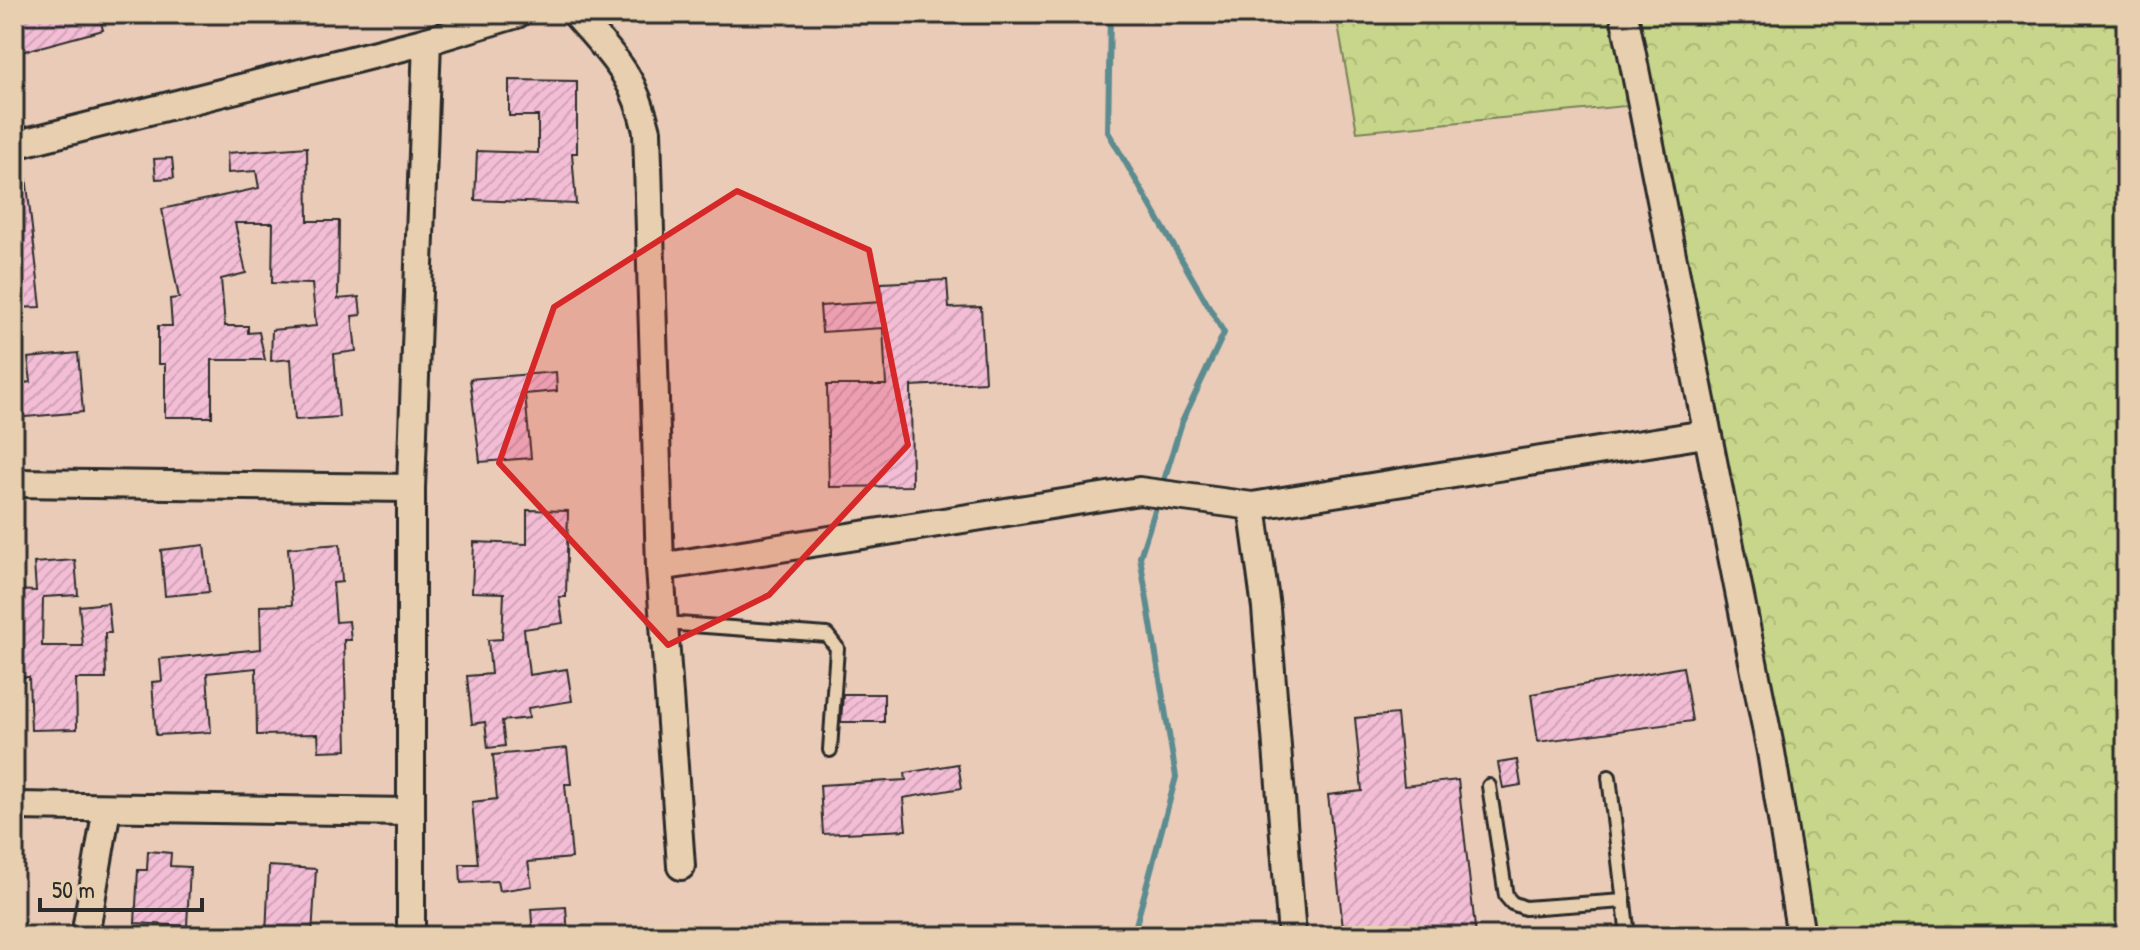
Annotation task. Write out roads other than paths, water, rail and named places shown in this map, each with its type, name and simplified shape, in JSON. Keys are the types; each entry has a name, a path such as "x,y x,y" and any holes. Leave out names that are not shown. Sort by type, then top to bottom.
{"street":[{"path":"14,145 427,41 517,14"},
{"path":"576,14 622,67 638,92 647,131 660,567 681,866"},
{"path":"1624,14 1705,434 1771,752 1801,936"},
{"path":"411,936 411,488 427,41"},
{"path":"660,567 1139,491 1241,505 1705,434"},
{"path":"14,483 411,488"},
{"path":"1241,505 1266,608 1292,936"},
{"path":"14,806 410,812"},
{"path":"85,936 107,808"}],"lane":[{"path":"665,623 827,635 837,648 830,750"},
{"path":"1609,777 1628,936"},
{"path":"1489,786 1506,896 1512,903 1525,908 1624,901"}],"waterway":[{"path":"1110,14 1108,132 1224,333 1182,422 1162,487"},
{"path":"1133,936 1176,777 1140,557 1158,501"}]}
